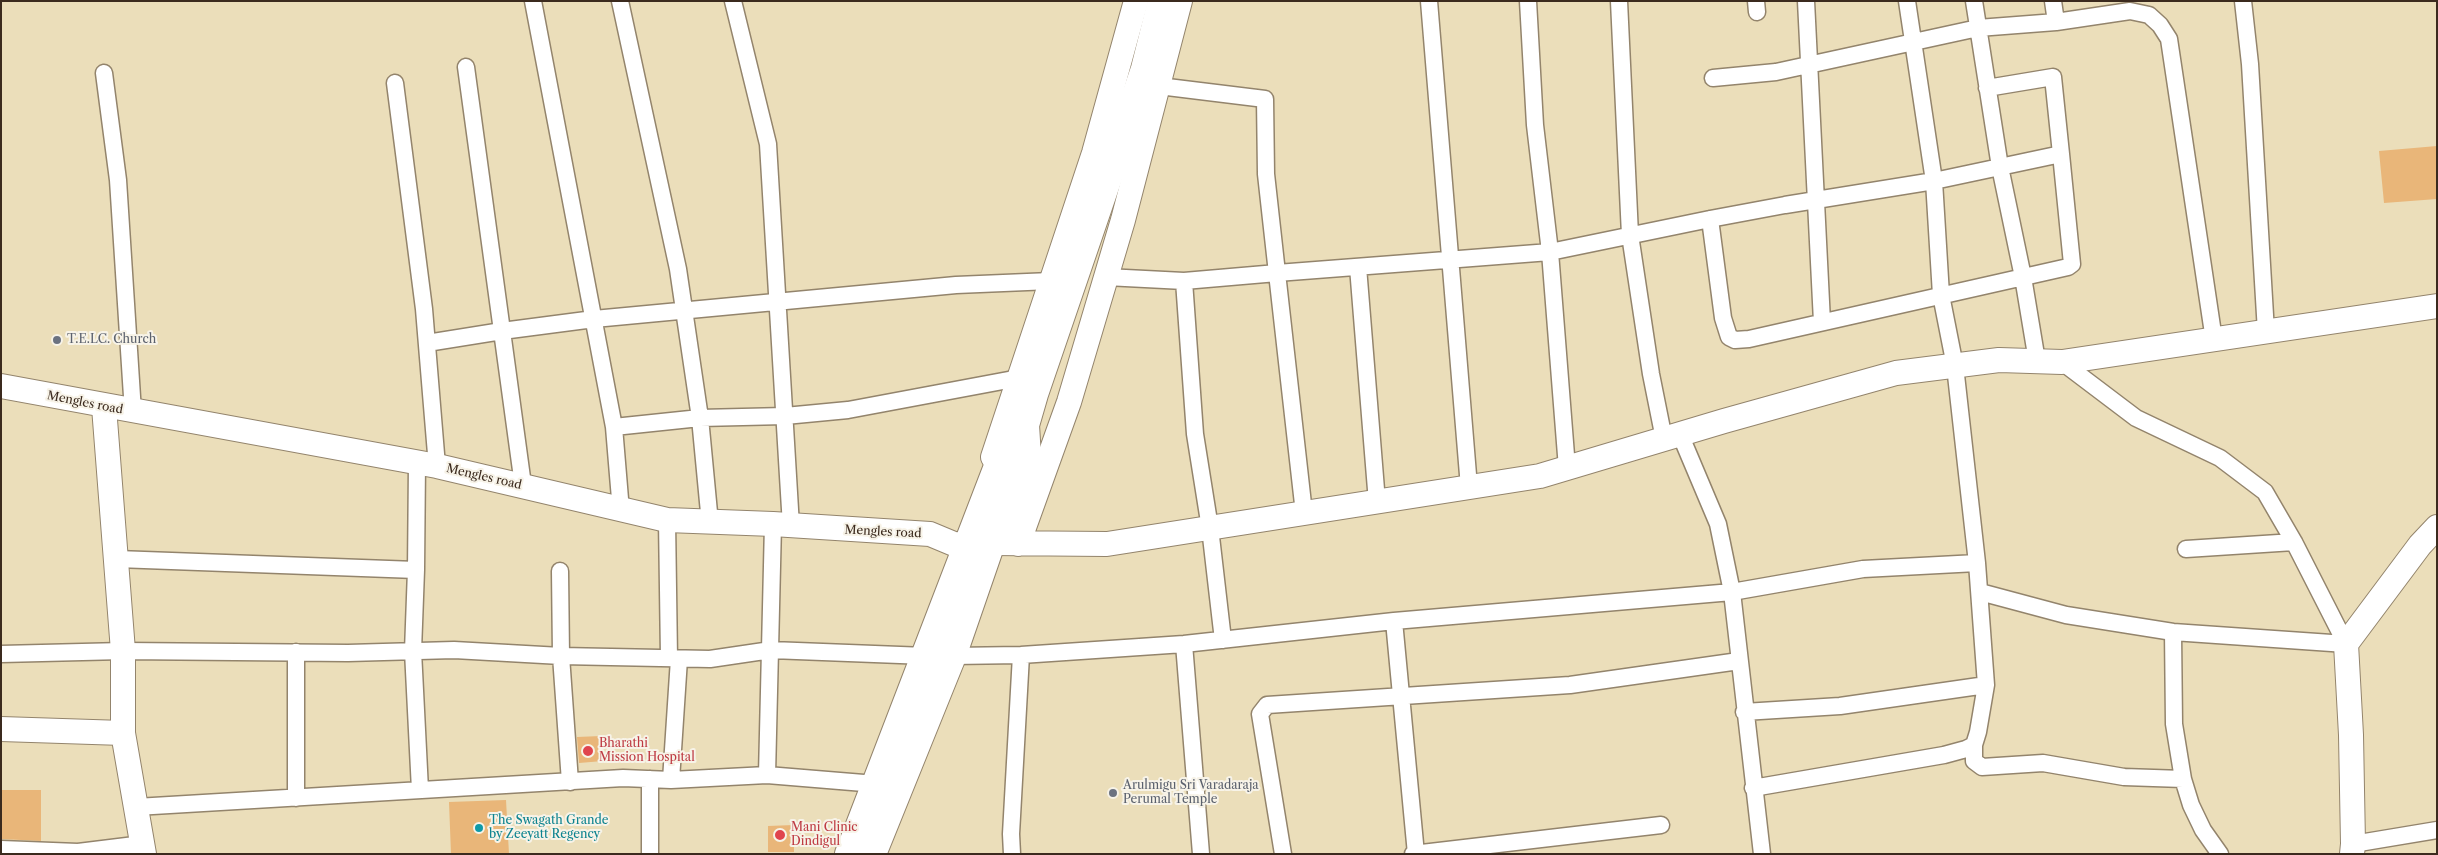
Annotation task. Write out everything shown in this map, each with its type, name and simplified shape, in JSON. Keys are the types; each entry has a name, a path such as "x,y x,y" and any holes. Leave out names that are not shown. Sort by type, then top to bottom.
{"highway":[{"path":"872,854 939,656 982,544 1027,457 1025,425 1027,386 1145,69 1162,1"},
{"path":"850,854 876,784 939,656"}],"main road":[{"path":"982,544 977,503 1027,386 1051,281 1094,153 1136,1"},
{"path":"982,544 1069,402 1106,278 1159,86 1180,1"},
{"path":"982,544 1107,544 1540,476 1896,373 1999,360 2062,362 2437,306"},
{"name":"Mengles road","path":"1,386 104,407 427,464 523,485 621,511 667,520 930,534 982,544"},
{"path":"104,407 118,559 123,651 123,733 143,849"},
{"path":"2352,849 2346,644 2428,545 2437,527"},
{"path":"1,730 123,733"}],"street":[{"path":"533,1 614,427 621,511"},
{"path":"620,1 676,260 700,418 710,523"},
{"path":"733,1 768,144 785,416 782,525 771,650 766,775"},
{"path":"1429,1 1469,487"},
{"path":"1528,1 1535,124 1550,252 1567,468"},
{"path":"1618,1 1630,236 1651,374 1672,437 1718,524 1732,592 1744,712 1762,854"},
{"path":"1806,1 1822,322"},
{"path":"1907,1 1934,181 1942,295 1955,366 1978,563 1986,685 1978,732 1974,744 1974,761 1982,767 2043,763 2124,777 2182,779"},
{"path":"1974,1 2000,167 2023,277 2037,361"},
{"path":"2053,1 2056,22"},
{"path":"2243,1 2250,64 2266,332"},
{"path":"1713,78 1776,72 1809,66 1978,28 2056,22 2130,11 2150,15 2169,38 2214,340"},
{"path":"466,67 523,485"},
{"path":"104,73 118,180 133,412"},
{"path":"1710,219 1723,318 1729,337 1735,340 1749,339 2068,267 2072,264 2053,77 1988,88"},
{"path":"395,83 427,343 427,464 416,570 413,651 420,790"},
{"path":"1159,86 1264,99 1266,174 1304,513"},
{"path":"1106,278 1184,281 1358,267 1450,262 1550,252 1785,205 1934,181 2061,154"},
{"path":"1358,267 1377,502"},
{"path":"427,343 594,319 956,286 1051,281"},
{"path":"1184,281 1195,434 1210,528 1223,640"},
{"path":"2062,362 2136,418 2220,458 2264,492 2294,542 2346,644"},
{"path":"614,427 700,418 785,416 848,410 1027,386"},
{"path":"667,520 674,658 671,780"},
{"path":"2186,549 2294,542"},
{"path":"118,559 416,570"},
{"path":"1,654 123,651 296,652 454,650 561,656 710,659 771,650 939,656 1021,655 1184,644 1394,622 1732,592 1863,570 1978,563"},
{"path":"560,571 561,656 570,782"},
{"path":"1980,592 2066,615 2173,632 2346,644"},
{"path":"1394,622 1415,854 1661,825"},
{"path":"2173,632 2174,724 2182,779 2191,805 2203,830 2220,854"},
{"path":"1184,644 1201,854"},
{"path":"296,652 296,798"},
{"path":"1012,854 1011,834 1021,655"},
{"path":"1283,854 1260,714 1267,705 1400,698 1570,685 1739,661"},
{"path":"1744,712 1840,706 1986,685"},
{"path":"1753,788 1944,755 1966,749 1974,744"},
{"path":"136,807 623,778 671,780 766,775 876,784"},
{"path":"650,779 650,854"},
{"path":"2352,849 2437,830"},
{"path":"1,849 78,853 143,849"}],"building":[{"path":"2437,146 2437,199 2384,203 2379,151"},
{"path":"601,736 603,761 579,763 577,737"},
{"path":"1,790 41,790 41,841 1,839"},
{"name":"The Swagath Grande by Zeeyatt Regency","path":"506,800 509,854 451,854 449,802"},
{"path":"794,825 794,852 768,852 768,826"}],"place":[{"name":"T.E.LC. Church","path":"57,340"},
{"name":"Bharathi Mission Hospital","path":"588,751"},
{"name":"Arulmigu Sri Varadaraja Perumal Temple","path":"1113,793"},
{"name":"The Swagath Grande by Zeeyatt Regency","path":"479,828"},
{"name":"Mani Clinic Dindigul","path":"780,835"}]}
